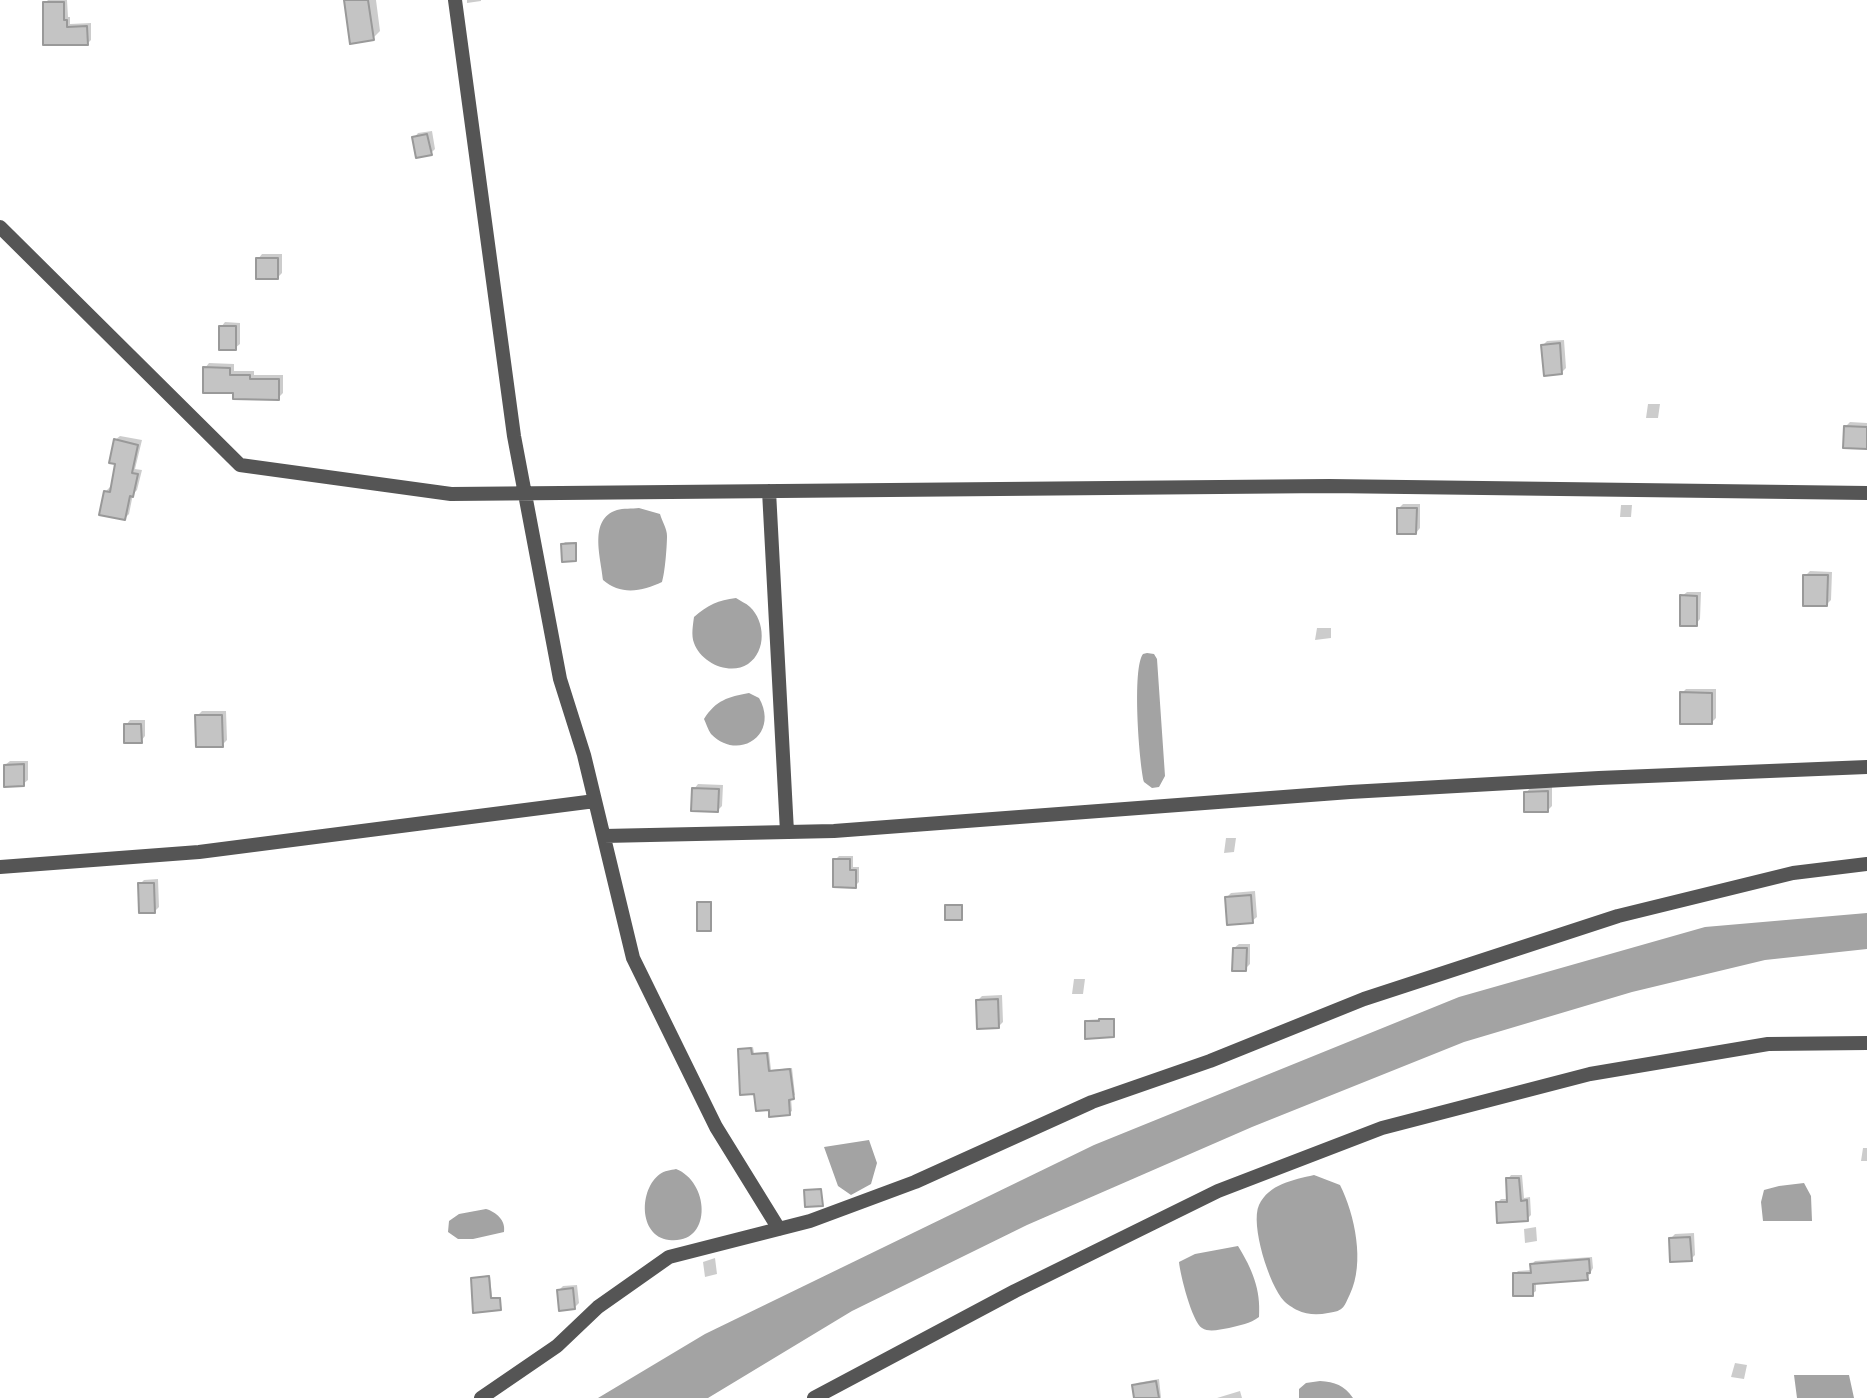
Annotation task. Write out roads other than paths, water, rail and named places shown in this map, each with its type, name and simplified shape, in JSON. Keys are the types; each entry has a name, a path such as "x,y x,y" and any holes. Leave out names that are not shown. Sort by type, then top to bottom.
{"street":[{"path":"455,0 514,436 560,679 595,801 634,958 716,1127 779,1229"},
{"path":"0,227 240,465 451,494 1329,486 1867,493"},
{"path":"769,491 787,832"},
{"path":"604,836 834,831 1364,791 1867,767"},
{"path":"0,867 199,852 595,801"},
{"path":"481,1398 557,1346 598,1307 669,1257 810,1221 915,1182 1093,1102 1210,1061 1364,999 1618,916 1793,873 1867,864"},
{"path":"814,1398 1016,1291 1218,1191 1382,1128 1590,1074 1768,1044 1867,1043"}]}
